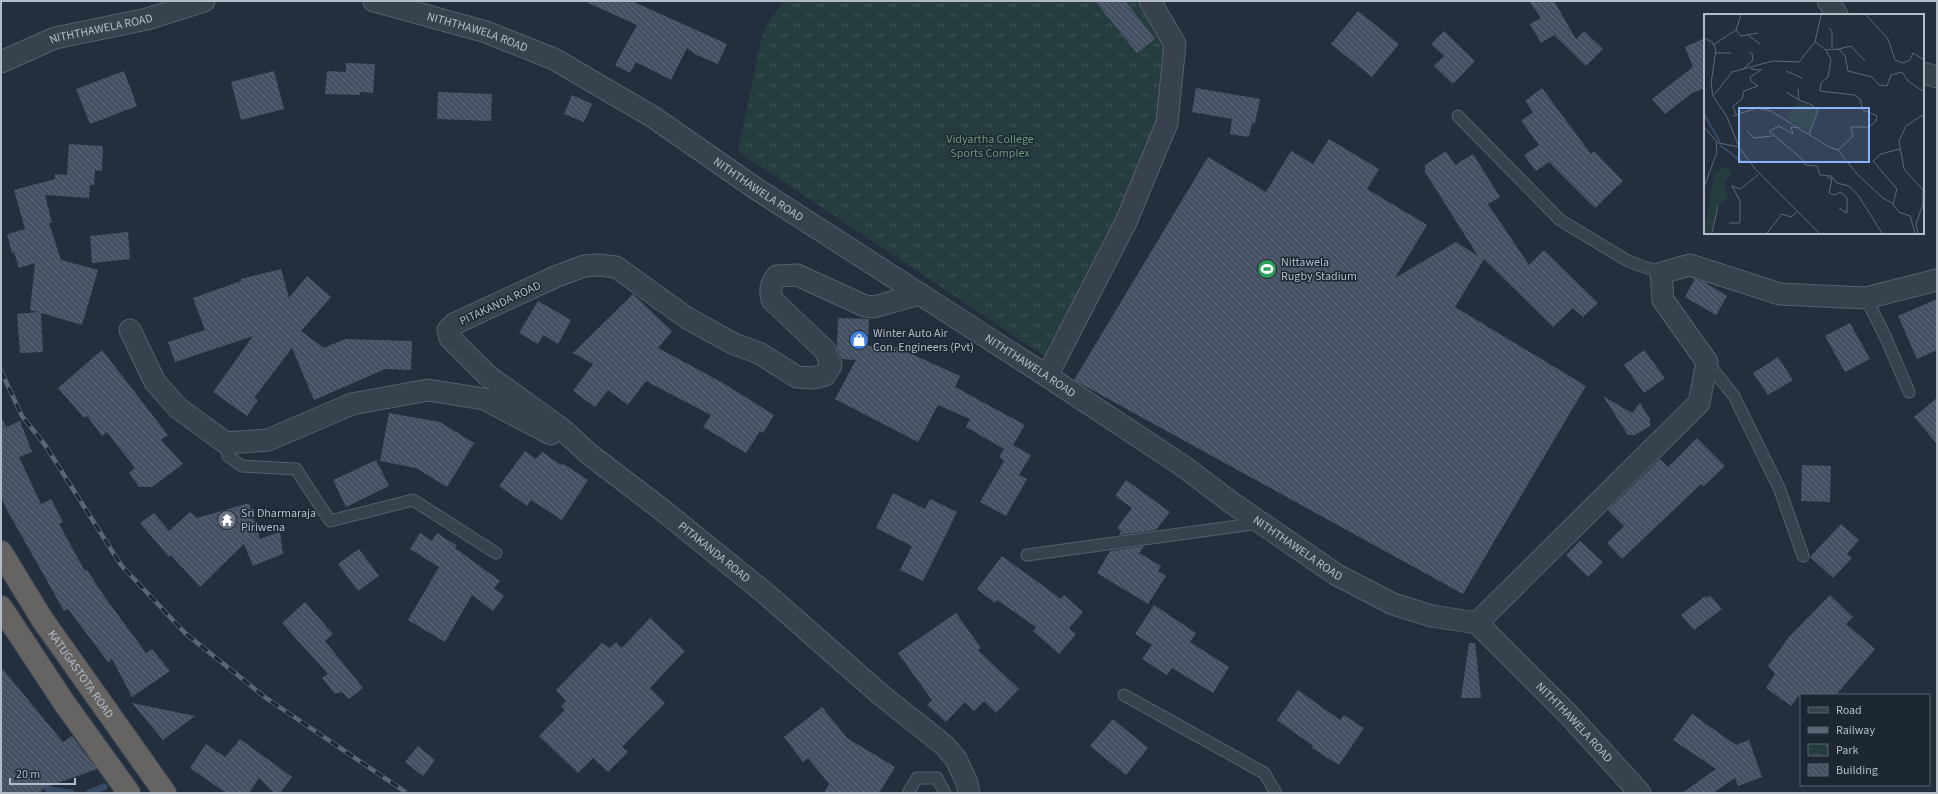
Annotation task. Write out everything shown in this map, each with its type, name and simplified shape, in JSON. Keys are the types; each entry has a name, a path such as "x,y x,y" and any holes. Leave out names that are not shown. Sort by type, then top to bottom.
{"highway":[{"name":"KATUGASTOTA ROAD","path":"1,552 42,619 165,793"},
{"path":"1,607 65,704 129,793"}],"street":[{"name":"NITHTHAWELA ROAD","path":"1,62 55,38 147,18 204,1"},
{"name":"NITHTHAWELA ROAD","path":"374,1 486,32 554,59 653,117 755,188 1047,376 1183,466 1260,522 1337,575 1393,604 1432,616 1478,623 1569,715 1640,793"},
{"path":"1047,376 1126,222 1167,123 1174,44 1152,1"},
{"path":"1828,1 1836,14"},
{"path":"1924,72 1937,77"},
{"name":"PITAKANDA ROAD","path":"920,294 881,305 870,306 797,275 777,276 772,282 770,289 772,300 825,350 831,365 825,375 813,378 797,377 759,353 734,344 687,318 616,267 598,264 584,266 554,277 454,324 448,330 450,338 487,375 563,430 589,454 665,512 765,593 881,695 944,745 956,759 968,783 969,793"},
{"path":"1478,623 1699,403 1707,362 1663,300 1661,273 1690,265 1780,294 1866,298 1937,280"},
{"path":"130,330 155,382 178,408 226,443 268,440 352,404 428,390 484,399 589,454"}],"lane":[{"path":"1458,116 1560,220 1628,261 1661,273"},
{"path":"1866,298 1885,336 1908,392"},
{"path":"1707,362 1734,396 1780,490 1803,556"},
{"path":"226,443 228,456 242,466 296,469 330,521 413,500 496,553"},
{"path":"1027,555 1260,522"},
{"path":"1124,695 1264,773 1276,793"},
{"path":"908,793 917,778 937,778 945,793"}],"green space":[{"name":"Vidyartha College Sports Complex","path":"784,1 1136,1 1162,35 1169,49 1154,141 1046,357 738,151 762,36 768,23"}],"building":[{"path":"584,1 632,1 727,44 718,64 697,55 687,48 671,80 636,62 630,73 615,65 637,25"},
{"path":"1095,1 1125,1 1155,39 1137,53"},
{"path":"1529,1 1554,1 1576,39 1584,31 1603,49 1586,66 1554,35 1541,43 1530,24 1541,18"},
{"path":"1358,11 1399,44 1372,77 1331,44"},
{"path":"1444,31 1475,61 1453,84 1434,66 1444,56 1431,44"},
{"path":"1704,38 1704,92 1703,89 1692,93 1665,114 1652,99 1693,67 1685,47"},
{"path":"346,63 375,64 373,93 360,92 360,95 325,94 327,71 346,72"},
{"path":"124,71 137,106 90,124 76,89"},
{"path":"274,71 284,109 241,120 231,82"},
{"path":"1196,88 1260,99 1255,123 1252,123 1249,137 1230,134 1232,119 1192,112"},
{"path":"1542,88 1591,154 1594,151 1623,181 1595,208 1549,162 1536,171 1524,155 1539,145 1521,121 1533,112 1525,101"},
{"path":"438,92 492,94 491,121 437,119"},
{"path":"572,95 592,104 584,122 564,114"},
{"name":"Nittawela Rugby Stadium","path":"1329,139 1379,169 1367,189 1427,225 1395,278 1456,242 1478,256 1425,172 1425,165 1446,151 1455,165 1473,154 1500,197 1488,204 1529,265 1544,250 1598,303 1583,317 1573,308 1553,327 1484,259 1455,307 1586,386 1463,594 1074,380 1208,157 1266,192 1291,151 1313,164"},
{"path":"69,144 103,146 102,171 95,170 94,185 90,185 89,198 45,195 52,223 49,223 61,260 98,270 82,325 41,313 43,352 20,353 17,314 38,312 30,310 35,263 19,268 14,252 12,253 7,234 25,229 14,190 55,179 55,174 67,175"},
{"path":"128,232 130,259 92,263 90,236"},
{"path":"281,269 289,298 307,276 331,297 301,331 324,348 345,339 412,341 411,370 385,369 314,400 292,348 254,398 258,400 247,416 213,392 253,336 175,362 168,342 205,330 193,298 241,281 241,279"},
{"path":"1695,279 1704,282 1727,296 1716,315 1685,297"},
{"path":"633,294 672,331 658,348 723,383 774,415 763,433 760,431 746,453 703,427 711,415 646,381 628,405 608,390 595,407 573,391 593,364 573,353"},
{"path":"1937,299 1937,350 1917,359 1898,316"},
{"path":"538,301 571,320 558,344 543,335 538,344 519,333"},
{"path":"838,318 869,319 868,346 896,347 960,376 955,387 1025,425 1013,445 1031,455 1019,475 1027,479 1006,516 980,502 1004,461 999,457 1004,449 966,427 970,419 938,405 918,442 835,399 856,360 842,359 837,348"},
{"path":"1850,323 1870,359 1845,372 1825,336"},
{"path":"102,350 168,435 161,440 183,464 152,487 139,487 129,473 135,468 107,432 102,436 87,416 84,418 58,388"},
{"path":"1644,350 1665,378 1644,393 1624,365"},
{"path":"1778,357 1793,380 1768,395 1753,373"},
{"path":"1603,396 1632,413 1640,403 1650,419 1650,426 1635,435 1628,435"},
{"path":"1937,398 1937,444 1914,417"},
{"path":"389,413 440,422 474,443 447,487 416,468 380,461"},
{"path":"1,417 6,427 20,421 32,452 19,457 41,504 51,499 63,522 59,524 85,571 87,570 104,596 146,653 152,649 170,671 132,697 112,659 108,662 68,609 64,611 7,510 1,497"},
{"path":"1697,438 1725,466 1704,486 1701,484 1622,559 1607,543 1624,526 1608,510 1660,459 1668,467"},
{"path":"525,451 536,459 542,452 561,465 562,463 588,480 562,520 531,500 527,506 499,486"},
{"path":"376,460 389,486 346,507 333,480"},
{"path":"1802,465 1831,466 1830,502 1801,501"},
{"path":"1126,480 1170,512 1156,530 1119,535 1121,531 1117,528 1132,508 1115,496"},
{"path":"893,493 925,509 930,499 957,512 923,581 900,570 912,546 876,528"},
{"path":"249,503 260,539 280,532 283,554 253,566 244,544 200,587 171,555 169,557 140,523 154,513 169,531 190,512 197,518"},
{"path":"1841,524 1859,540 1847,554 1852,558 1833,578 1810,557"},
{"path":"420,533 432,541 437,533 457,546 455,548 500,581 494,588 504,596 493,611 472,595 445,642 408,620 439,567 410,549"},
{"path":"1580,541 1603,562 1588,577 1566,555"},
{"path":"1144,546 1139,553 1161,566 1158,571 1166,576 1148,604 1097,573 1110,551"},
{"path":"359,549 379,576 358,591 338,564"},
{"path":"1002,556 1061,599 1064,595 1083,612 1069,628 1076,634 1059,654 1033,631 1036,627 997,600 995,603 977,589"},
{"path":"1710,595 1722,609 1694,630 1681,615 1705,596 1707,598"},
{"path":"1830,595 1853,617 1846,624 1875,649 1837,694 1800,694 1791,706 1766,688 1775,674 1768,666 1789,637"},
{"path":"305,602 333,634 325,641 363,688 349,699 342,692 335,694 322,678 328,674 282,623"},
{"path":"1154,605 1196,633 1190,642 1229,667 1213,693 1172,668 1167,675 1142,659 1152,645 1135,634"},
{"path":"956,613 981,648 978,650 1019,689 996,713 984,701 974,711 965,702 946,722 927,705 932,700 898,653"},
{"path":"650,618 685,651 650,688 665,703 622,747 628,752 608,772 593,758 578,773 539,736 565,710 561,706 566,701 556,690 602,643 610,648 616,642 622,648"},
{"path":"1469,643 1475,643 1481,698 1461,698"},
{"path":"1,667 63,742 72,736 97,769 44,788 39,793 1,793"},
{"path":"1298,690 1340,720 1344,715 1364,728 1339,765 1312,748 1313,746 1277,720"},
{"path":"132,703 195,716 163,740"},
{"path":"822,707 847,738 895,767 879,793 824,793 829,784 808,758 803,762 784,737"},
{"path":"1692,714 1736,745 1749,740 1762,777 1738,786 1735,778 1713,793 1682,793 1716,769 1673,740"},
{"path":"1113,719 1148,748 1126,775 1090,746"},
{"path":"240,739 292,777 280,793 274,793 259,778 249,793 226,793 190,768 206,744 225,757"},
{"path":"418,746 435,760 423,776 405,762"}],"waterway":[{"path":"41,782 50,790 71,793"},
{"path":"89,793 104,787"}],"railway":[{"path":"1,371 22,416 45,445 121,565 185,633 266,698 407,793"}],"place":[{"name":"Nittawela Rugby Stadium","path":"1267,269"},
{"name":"Winter Auto Air Con. Engineers (Pvt)","path":"859,340"},
{"name":"Sri Dharmaraja Piriwena","path":"227,520"}]}
